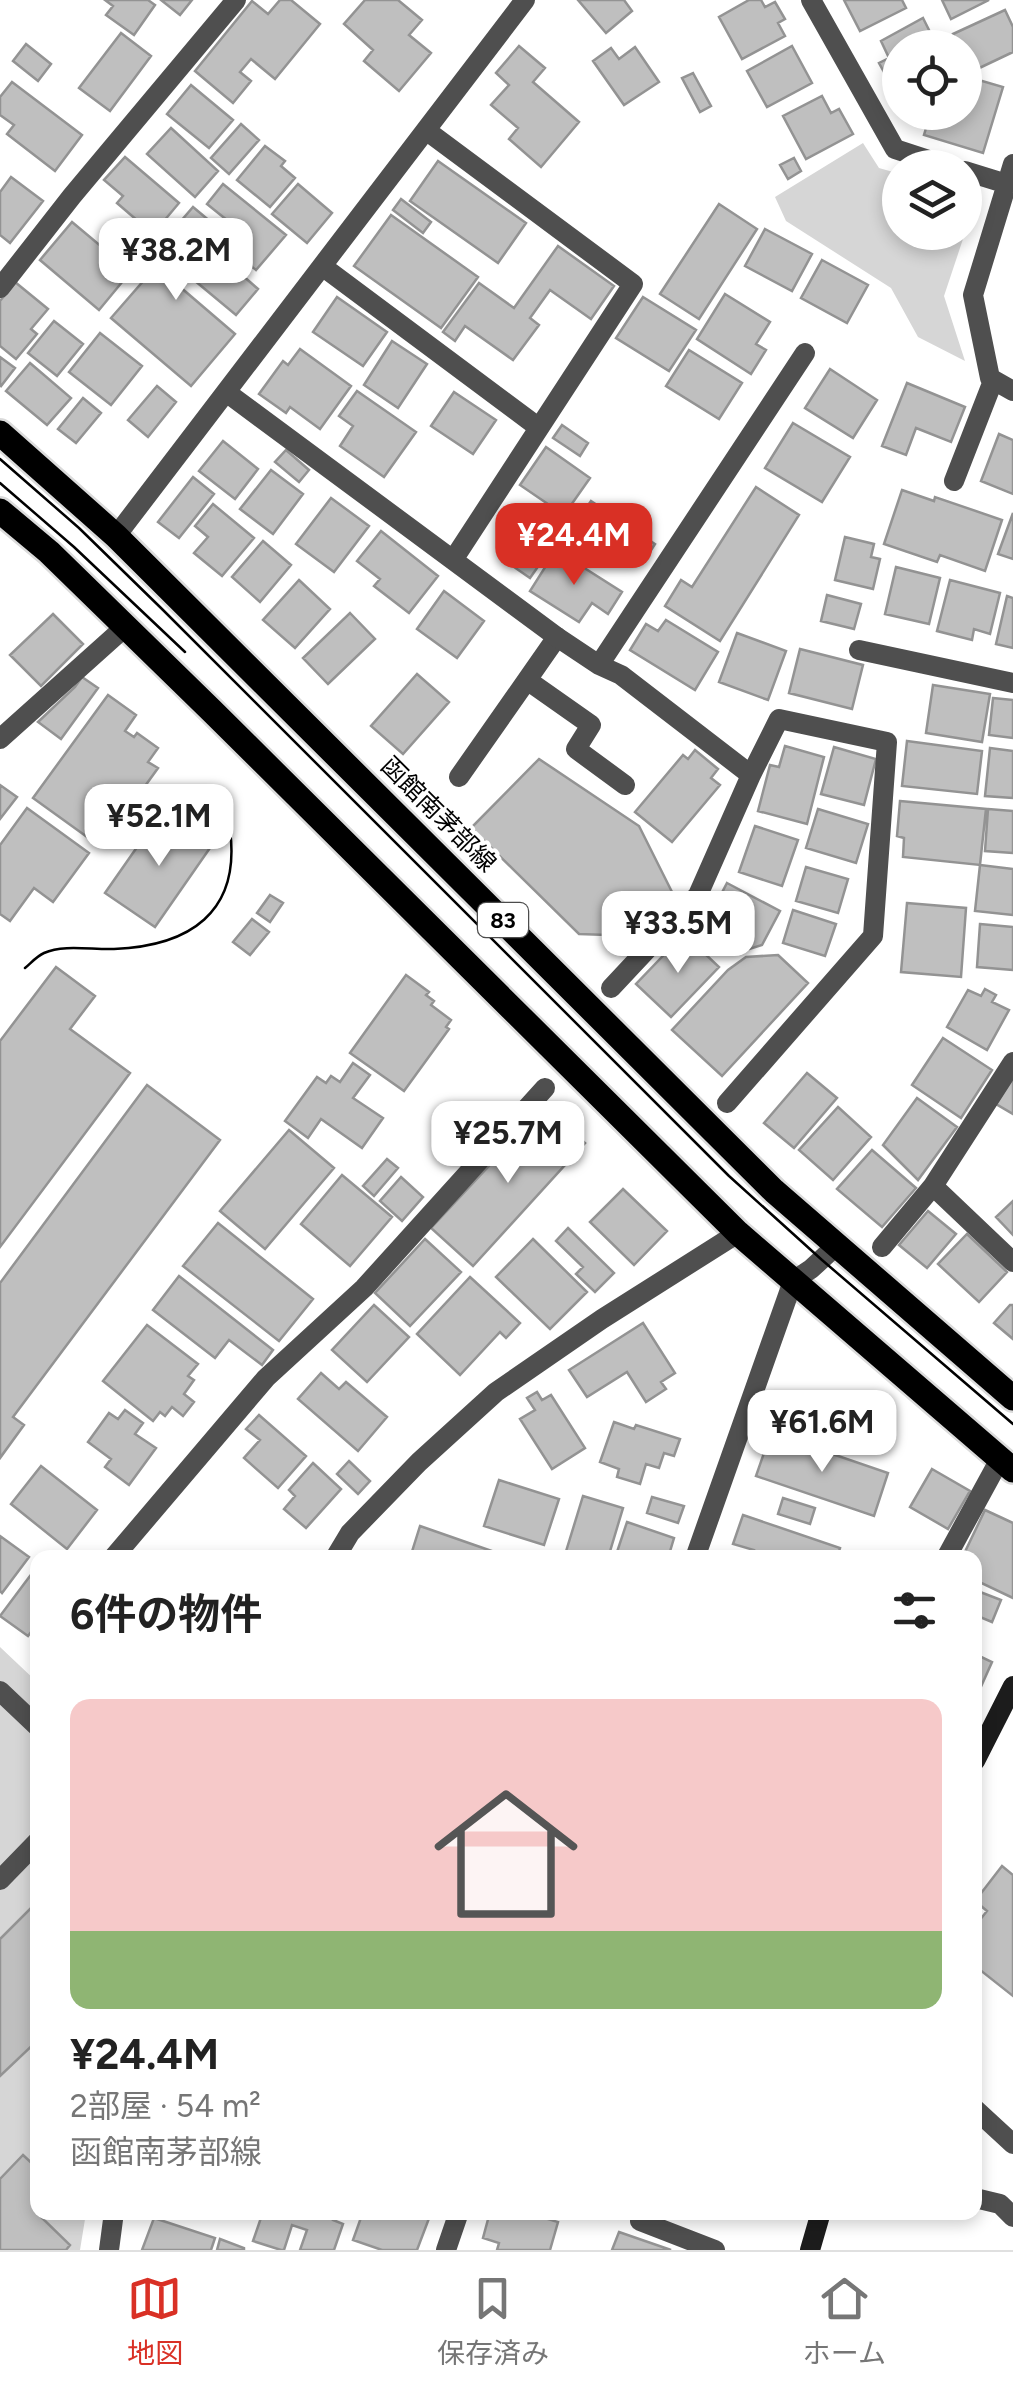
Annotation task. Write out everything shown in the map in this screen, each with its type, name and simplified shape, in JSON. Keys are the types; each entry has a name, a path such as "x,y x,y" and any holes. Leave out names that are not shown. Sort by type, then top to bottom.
{"main road":[{"name":"函館南茅部線","path":"0,433 116,536 760,1177 1013,1398"},
{"name":"83","path":"0,511 49,552 253,751 738,1234 1006,1464"}],"street":[{"path":"0,288 236,0"},
{"path":"116,536 525,0"},
{"path":"811,0 897,150"},
{"path":"427,130 633,284 453,560"},
{"path":"982,172 1010,174 973,295 990,378 1013,391"},
{"path":"322,266 538,428"},
{"path":"599,664 805,354"},
{"path":"954,481 993,380"},
{"path":"226,392 557,637 621,675 752,775"},
{"path":"0,739 125,627"},
{"path":"459,776 557,637"},
{"path":"859,650 1013,683"},
{"path":"527,680 591,724 576,749 624,786"},
{"path":"612,988 698,895 779,719 887,742 873,936 727,1103"},
{"path":"882,1247 932,1186 1013,1062"},
{"path":"120,1550 266,1378 364,1288 544,1088"},
{"path":"932,1186 1013,1262"},
{"path":"340,1550 350,1533 419,1462 496,1392 602,1319 738,1234"},
{"path":"698,1550 793,1281 836,1246"},
{"path":"951,1550 1006,1464"},
{"path":"982,1747 1013,1686"},
{"path":"0,1691 30,1720"},
{"path":"0,1880 30,1849"},
{"path":"982,2115 1013,2144"},
{"path":"982,2200 1000,2204 1013,2217"},
{"path":"109,2250 113,2220"},
{"path":"446,2250 456,2220"},
{"path":"810,2250 819,2220"},
{"path":"640,2221 715,2250"}],"shaded area":[{"path":"863,143 882,169 882,250 959,250 944,296 965,361 918,337 891,288 786,221 775,197"},
{"path":"0,1647 30,1675 30,2220 85,2220 80,2250 0,2250"}],"building":[{"path":"105,0 148,0 155,5 134,35 106,15 113,6"},
{"path":"161,0 192,0 180,15"},
{"path":"280,0 291,0 320,24 275,79 251,59 240,72 251,81 233,103 195,71 252,1 268,14"},
{"path":"365,0 398,0 422,20 409,35 431,53 399,91 364,61 373,50 344,24"},
{"path":"578,0 624,0 632,11 606,33"},
{"path":"749,0 761,0 765,7 775,2 785,19 778,23 785,36 742,59 719,17"},
{"path":"844,0 902,0 906,8 860,31"},
{"path":"942,0 989,0 951,19"},
{"path":"1005,10 1013,27 1013,52 982,67 982,30 962,30"},
{"path":"923,18 929,30 901,30"},
{"path":"121,33 151,56 110,111 79,88"},
{"path":"26,44 51,64 38,81 13,61"},
{"path":"519,46 545,68 533,82 579,122 541,167 509,139 518,128 491,105 509,85 496,73"},
{"path":"792,46 812,83 767,107 747,71"},
{"path":"635,47 659,82 624,105 593,61 611,48 619,59"},
{"path":"693,73 711,106 700,112 682,78"},
{"path":"982,81 1003,87 983,153 924,135 926,130 982,130"},
{"path":"12,82 82,135 55,171 7,134 14,125 0,115 0,97"},
{"path":"191,85 233,120 209,148 167,114"},
{"path":"822,96 831,113 839,109 853,134 806,159 783,116"},
{"path":"241,124 259,140 229,174 211,158"},
{"path":"171,128 218,171 195,197 147,154"},
{"path":"265,146 285,161 281,166 295,178 270,207 237,180"},
{"path":"125,157 179,203 153,234 117,203 123,196 104,180"},
{"path":"794,158 801,171 788,179 780,165"},
{"path":"438,161 526,223 498,263 410,201"},
{"path":"11,177 43,201 10,243 0,235 0,192"},
{"path":"223,184 286,235 256,270 230,249 243,233 207,204"},
{"path":"298,184 332,213 307,243 272,214"},
{"path":"401,199 431,222 423,233 393,210"},
{"path":"719,204 757,229 699,319 660,294"},
{"path":"193,207 224,233 179,286 235,334 191,386 111,318 145,279 137,272"},
{"path":"391,215 478,277 441,328 354,266"},
{"path":"72,222 115,258 107,267 123,281 99,310 40,260"},
{"path":"765,229 812,254 792,291 745,266"},
{"path":"121,231 129,237 135,231 150,243 134,262 111,243"},
{"path":"558,246 614,286 591,319 550,290 530,318 539,325 513,360 465,326 455,341 443,332 479,283 514,308"},
{"path":"217,253 258,289 236,315 194,280"},
{"path":"822,260 868,285 847,323 801,298"},
{"path":"15,282 48,309 31,329 37,334 16,359 0,346 0,301"},
{"path":"725,294 770,322 756,344 766,350 751,374 697,339"},
{"path":"337,297 387,332 363,366 313,332"},
{"path":"643,297 696,330 669,371 616,338"},
{"path":"54,321 83,344 57,376 28,353"},
{"path":"100,333 142,366 111,405 69,372"},
{"path":"392,341 427,364 398,408 364,385"},
{"path":"300,349 351,386 320,429 290,407 286,413 259,394 283,361 288,365"},
{"path":"689,350 742,383 719,419 666,386"},
{"path":"0,357 15,368 1,386 0,385"},
{"path":"30,363 71,398 47,425 6,391"},
{"path":"830,369 877,400 853,438 805,408"},
{"path":"907,383 965,407 951,442 916,428 906,455 882,446"},
{"path":"157,386 176,402 148,437 128,420"},
{"path":"357,391 416,432 384,477 340,446 353,426 339,416"},
{"path":"454,392 496,420 473,454 431,426"},
{"path":"83,398 101,413 76,443 58,429"},
{"path":"793,423 850,457 822,502 765,468"},
{"path":"562,425 588,443 580,456 553,438"},
{"path":"999,434 1013,440 1013,494 981,481"},
{"path":"223,441 258,469 235,499 199,471"},
{"path":"546,447 590,478 564,515 520,485"},
{"path":"286,450 309,470 299,482 275,462"},
{"path":"271,470 303,494 273,534 240,509"},
{"path":"193,477 214,494 179,538 158,522"},
{"path":"756,487 799,515 720,641 665,606 681,580 692,587"},
{"path":"902,490 1002,520 985,571 940,555 937,562 884,544"},
{"path":"331,498 369,526 334,572 296,544"},
{"path":"591,501 655,544 646,558 635,550 626,563 615,555 608,565 591,554 585,563 560,546"},
{"path":"213,504 254,538 222,576 194,553 208,537 195,526"},
{"path":"1013,513 1013,559 998,554"},
{"path":"381,531 438,576 409,613 374,586 380,579 357,561"},
{"path":"845,537 874,544 871,557 880,559 873,589 835,580"},
{"path":"263,541 291,565 260,602 232,577"},
{"path":"528,546 544,558 530,578 514,567"},
{"path":"556,550 622,592 608,614 592,603 579,622 530,591"},
{"path":"896,567 940,578 929,624 885,614"},
{"path":"299,580 330,609 295,648 263,620"},
{"path":"950,580 1000,593 990,634 974,629 972,640 937,631"},
{"path":"444,591 484,621 457,658 417,629"},
{"path":"827,595 861,604 854,629 821,621"},
{"path":"1007,596 1013,598 1013,648 996,644"},
{"path":"350,613 375,639 328,684 303,658"},
{"path":"53,614 83,644 41,686 10,655"},
{"path":"666,620 718,652 695,690 630,650 646,624 658,631"},
{"path":"737,633 786,651 768,700 719,682"},
{"path":"800,649 863,665 852,709 789,693"},
{"path":"417,674 449,702 403,754 371,726"},
{"path":"82,677 98,688 61,739 38,722"},
{"path":"933,685 990,694 982,742 926,733"},
{"path":"108,695 136,715 125,731 134,737 137,733 158,748 148,762 158,768 101,847 33,798"},
{"path":"993,698 1013,700 1013,738 989,735"},
{"path":"907,741 982,751 977,794 902,786"},
{"path":"785,746 824,757 807,824 758,811 770,765 779,767"},
{"path":"834,747 876,759 864,805 821,794"},
{"path":"990,748 1013,751 1013,798 985,796"},
{"path":"695,750 718,769 711,778 720,785 672,842 635,812 683,755 688,759"},
{"path":"539,759 639,826 675,898 637,936 579,934 471,828"},
{"path":"0,785 17,797 0,819"},
{"path":"900,801 986,809 980,865 903,857 904,838 897,836"},
{"path":"27,808 89,853 53,902 34,888 10,921 0,914 0,845"},
{"path":"818,809 868,824 856,863 806,848"},
{"path":"988,809 1013,811 1013,853 985,851"},
{"path":"163,810 212,845 155,927 105,893"},
{"path":"755,826 798,840 782,886 739,872"},
{"path":"980,865 1013,869 1013,915 975,911"},
{"path":"806,867 848,879 838,913 796,901"},
{"path":"727,883 780,911 762,945 740,952 702,931"},
{"path":"270,895 283,903 270,922 257,913"},
{"path":"907,903 966,908 961,977 901,972"},
{"path":"793,910 836,924 825,956 783,943"},
{"path":"252,919 269,932 250,955 233,942"},
{"path":"980,924 1013,927 1013,970 977,967"},
{"path":"684,934 719,967 671,1017 636,984"},
{"path":"778,955 808,983 722,1076 672,1030 728,970 746,957"},
{"path":"56,967 95,996 70,1029 130,1073 0,1247 0,1041"},
{"path":"406,975 429,992 426,995 434,1001 431,1005 451,1020 446,1027 449,1029 404,1091 350,1053"},
{"path":"985,989 996,995 992,1002 1009,1010 987,1050 947,1027 968,990 981,996"},
{"path":"943,1038 992,1070 961,1118 912,1085"},
{"path":"353,1063 370,1075 353,1098 383,1118 362,1148 321,1119 308,1138 285,1121 317,1077 326,1083 331,1076 340,1082"},
{"path":"807,1073 837,1098 794,1148 764,1123"},
{"path":"1013,1077 1013,1114 996,1104"},
{"path":"147,1085 220,1140 13,1417 24,1425 0,1458 0,1283"},
{"path":"917,1098 957,1127 918,1180 883,1145"},
{"path":"545,1106 585,1143 473,1266 431,1228"},
{"path":"838,1107 871,1137 833,1180 799,1150"},
{"path":"289,1130 334,1168 265,1249 220,1211"},
{"path":"872,1150 916,1188 882,1227 837,1189"},
{"path":"387,1159 398,1168 374,1196 363,1186"},
{"path":"342,1175 392,1217 350,1266 301,1224"},
{"path":"401,1177 423,1197 402,1221 380,1201"},
{"path":"623,1189 667,1231 634,1265 590,1222"},
{"path":"1013,1201 1013,1235 996,1217"},
{"path":"928,1211 956,1234 927,1268 899,1245"},
{"path":"218,1223 313,1299 279,1341 183,1266"},
{"path":"568,1228 614,1273 595,1292 576,1274 583,1267 556,1241"},
{"path":"967,1234 1007,1272 979,1302 938,1264"},
{"path":"425,1239 461,1272 410,1326 375,1293"},
{"path":"533,1239 587,1292 550,1329 496,1277"},
{"path":"179,1276 273,1350 262,1365 229,1340 215,1358 153,1310"},
{"path":"470,1277 520,1323 506,1338 500,1332 460,1375 417,1334"},
{"path":"374,1305 409,1337 367,1382 332,1350"},
{"path":"1013,1305 1013,1339 994,1323"},
{"path":"643,1323 675,1373 661,1382 666,1389 646,1402 627,1372 587,1397 569,1370"},
{"path":"147,1325 198,1364 188,1376 194,1380 184,1394 194,1402 183,1416 172,1407 165,1416 160,1412 153,1421 103,1381"},
{"path":"321,1373 339,1389 346,1382 387,1417 358,1451 298,1399"},
{"path":"537,1392 542,1400 551,1395 585,1448 552,1469 520,1419 535,1410 527,1398"},
{"path":"125,1410 143,1423 135,1434 156,1448 129,1485 105,1467 111,1459 88,1442 109,1413 118,1419"},
{"path":"259,1415 306,1456 278,1488 244,1458 260,1440 246,1429"},
{"path":"614,1422 680,1439 674,1456 664,1453 659,1468 646,1464 640,1484 617,1477 619,1469 600,1462"},
{"path":"771,1433 888,1473 874,1516 756,1476"},
{"path":"349,1461 370,1481 358,1494 337,1474"},
{"path":"313,1463 341,1489 306,1528 284,1509 295,1496 289,1490"},
{"path":"41,1466 97,1510 67,1549 11,1504"},
{"path":"932,1469 970,1491 948,1529 910,1507"},
{"path":"499,1480 559,1499 544,1545 484,1526"},
{"path":"583,1496 623,1508 610,1550 566,1550"},
{"path":"652,1497 684,1506 678,1523 647,1513"},
{"path":"783,1498 815,1508 810,1524 778,1514"},
{"path":"985,1510 1013,1523 1013,1598 982,1583 982,1550 966,1550"},
{"path":"743,1515 840,1548 754,1550 733,1544"},
{"path":"627,1522 674,1538 670,1550 618,1550"},
{"path":"420,1526 489,1550 412,1550"},
{"path":"0,1536 29,1557 2,1593 0,1591"},
{"path":"30,1576 30,1633 28,1636 0,1616"},
{"path":"982,1593 1001,1600 992,1622 982,1618"},
{"path":"982,1657 992,1662 982,1684"},
{"path":"1002,1866 1013,1875 1013,1996 982,1972 982,1917 987,1911 982,1907 982,1892"},
{"path":"30,1909 30,2048 0,2076 0,1939"},
{"path":"23,2155 30,2162 30,2220 44,2220 70,2245 66,2250 0,2250 0,2179"},
{"path":"153,2220 215,2238 211,2250 142,2250"},
{"path":"260,2220 333,2220 343,2224 334,2250 300,2250 307,2230 292,2225 284,2250 253,2241"},
{"path":"360,2220 428,2220 417,2250 382,2250 353,2240"},
{"path":"488,2220 558,2222 550,2250 497,2250 499,2243 483,2238"},
{"path":"619,2232 671,2250 612,2250"},
{"path":"220,2239 244,2248 244,2250 217,2250"}],"tram line":[{"path":"0,459 79,528 162,609 729,1176 1013,1424"},
{"path":"0,483 185,652"},
{"path":"25,968 52,950 141,946 187,932 218,903 227,883 230,830"}]}
